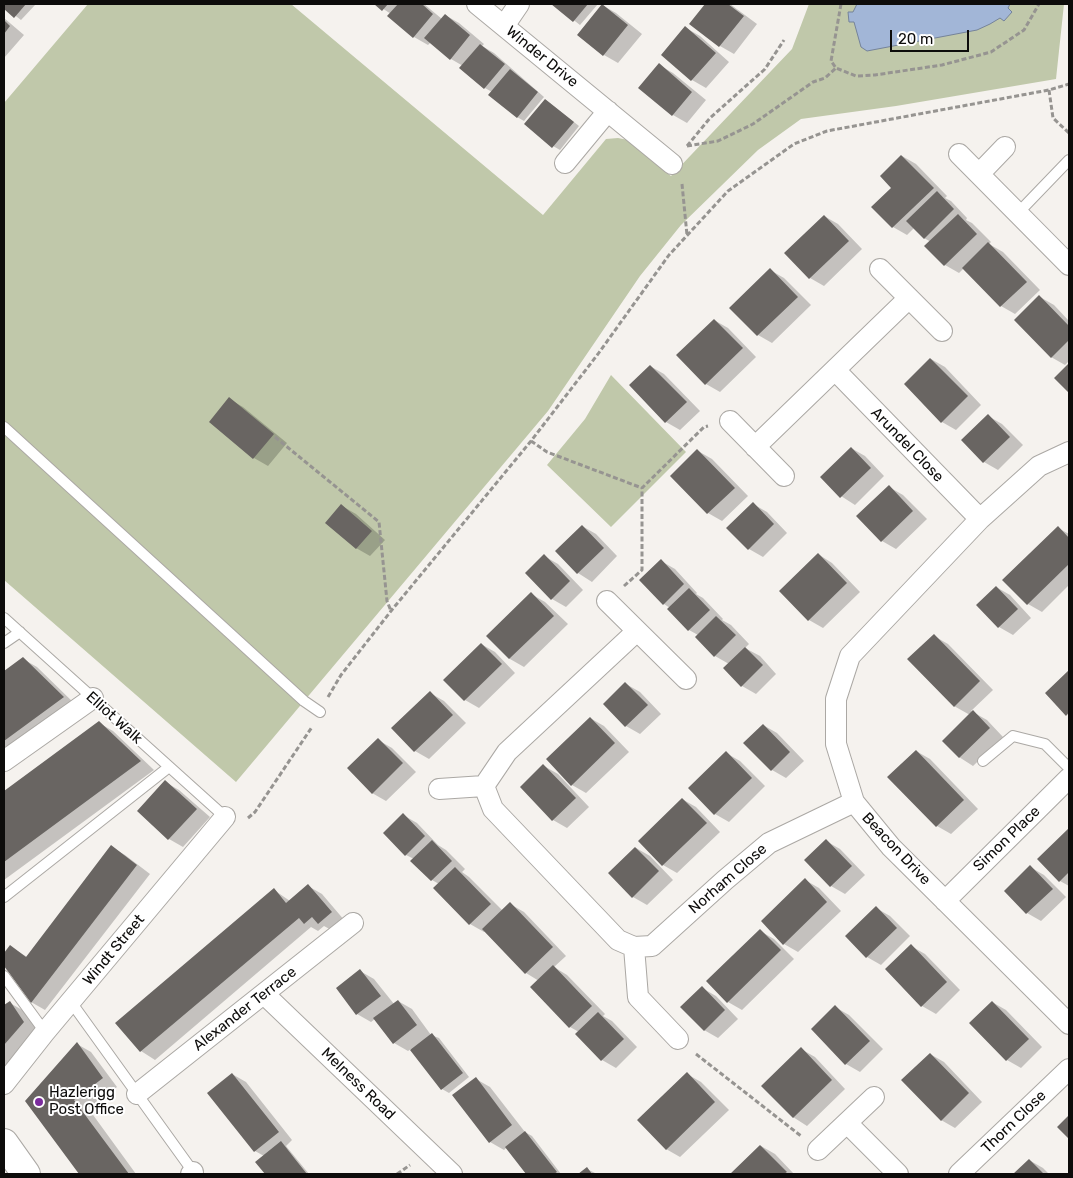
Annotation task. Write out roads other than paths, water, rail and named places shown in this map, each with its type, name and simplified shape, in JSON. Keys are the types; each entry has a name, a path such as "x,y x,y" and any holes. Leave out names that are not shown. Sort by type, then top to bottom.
{"street":[{"name":"Winder Drive","path":"477,4 672,164"},
{"path":"504,26 519,4"},
{"path":"565,163 608,111"},
{"path":"979,174 1005,148"},
{"path":"959,154 1069,265"},
{"path":"880,269 942,331"},
{"path":"755,447 909,298"},
{"name":"Arundel Close","path":"835,370 980,519"},
{"path":"730,421 784,476"},
{"name":"Beacon Drive","path":"1069,452 1039,466 980,519 850,656 836,699 836,744 854,802 890,847 1069,1024"},
{"path":"607,601 686,679"},
{"path":"484,786 507,752 637,630"},
{"path":"4,761 93,698"},
{"name":"Simon Place","path":"945,900 1069,778"},
{"path":"439,789 484,786"},
{"path":"484,786 493,808 618,940 634,947 638,997 678,1039"},
{"name":"Norham Close","path":"634,947 652,946 769,843 854,802"},
{"name":"Windt Street","path":"4,1084 45,1032 225,817"},
{"name":"Alexander Terrace","path":"137,1094 352,923"},
{"name":"Melness Road","path":"264,994 452,1174"},
{"name":"Thorn Close","path":"959,1174 1069,1069"},
{"path":"818,1150 874,1097"},
{"path":"847,1122 898,1174"},
{"path":"4,1143 26,1174"}],"lane":[{"path":"1018,213 1069,160"},
{"path":"4,426 304,701 320,712"},
{"name":"Elliot Walk","path":"4,618 225,817"},
{"path":"4,643 20,632"},
{"path":"982,761 1014,736 1045,744 1069,768"},
{"path":"4,896 169,767"},
{"path":"4,976 45,1032"},
{"path":"71,1002 193,1174"}],"water":[{"path":"857,4 1010,4 1008,8 1012,12 1004,21 1000,18 977,30 867,51 861,47 854,22 849,22 848,12 853,12"}],"place":[{"name":"Hazlerigg Post Office","path":"39,1102"}]}
